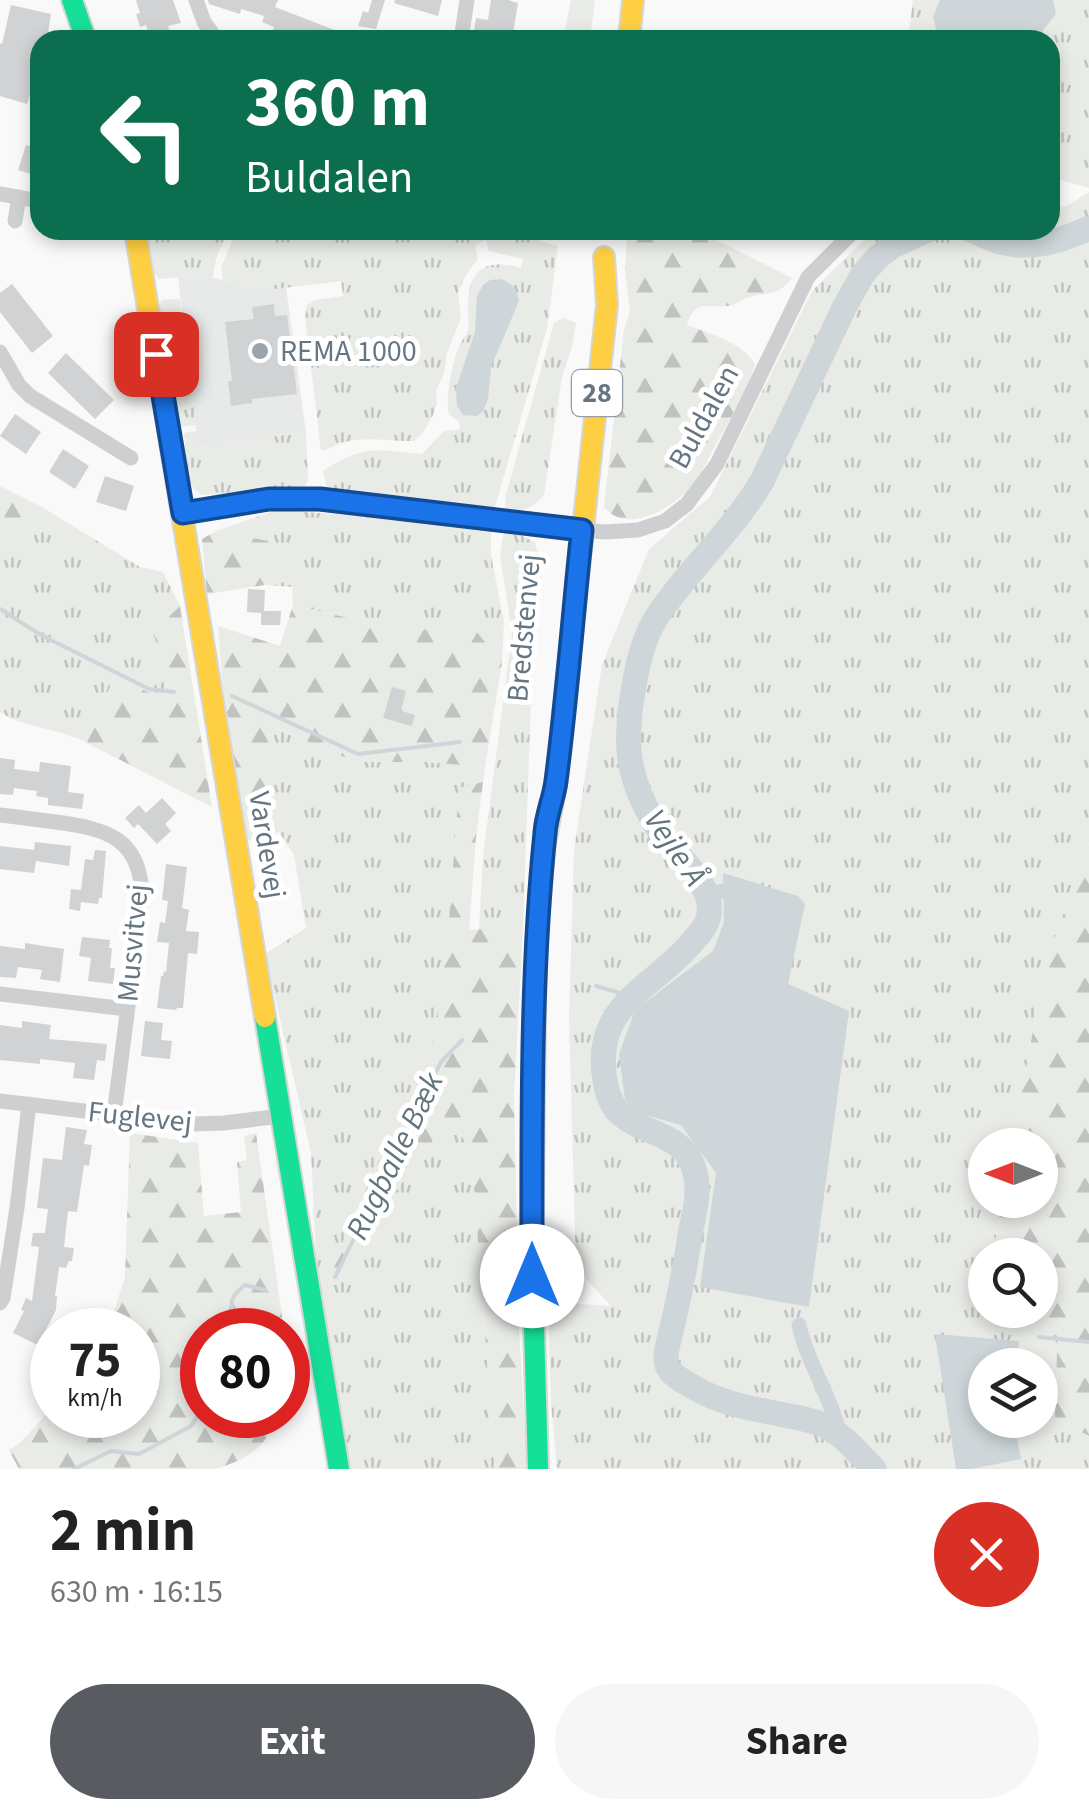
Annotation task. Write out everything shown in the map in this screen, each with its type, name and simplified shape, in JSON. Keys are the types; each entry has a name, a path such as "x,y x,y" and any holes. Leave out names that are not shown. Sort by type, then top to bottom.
{"main road":[{"path":"72,0 82,30"},
{"path":"630,30 634,0"},
{"name":"Vardevej","path":"138,240 338,1469"},
{"name":"Bredstenvej","path":"538,1469 532,1117 536,962 545,828 556,786 590,307 605,250"},
{"name":"Buldalen","path":"183,513 269,499 320,499 573,529"}],"street":[{"path":"196,0 210,30"},
{"path":"462,30 467,0"},
{"path":"0,194 30,200"},
{"path":"15,221 19,198"},
{"name":"Buldalen","path":"573,529 638,530 665,521 687,504 717,464 808,277 845,240"},
{"path":"0,352 18,384 30,396 130,458"},
{"name":"Musvitvej","path":"0,815 85,826 108,833 127,848 138,864 142,897 114,1116"},
{"path":"0,994 126,1009"},
{"name":"Fuglevej","path":"0,1101 193,1124 281,1116"},
{"path":"0,1303 8,1207 29,1104"}],"shaded area":[{"path":"940,0 1053,0 1056,14 1043,30 936,30 933,17"},
{"path":"178,277 213,278 267,290 286,287 306,432 198,447"},
{"path":"501,279 514,287 519,301 491,367 483,411 477,416 463,415 457,406 456,388 475,332 477,296 490,280"},
{"path":"723,873 798,896 805,904 788,984 849,1011 809,1307 700,1287 716,1173 681,1125 635,1112 625,1099 619,1054 635,1010 713,951 724,922"},
{"path":"935,1334 1019,1341 1018,1348 968,1348 968,1438 1017,1438 1021,1459 956,1469"}],"green space":[{"path":"571,0 595,0 591,30 565,30"},
{"path":"913,0 1089,0 1089,188 1060,180 1060,30 909,30"},
{"path":"1089,192 1089,843 1045,965 1015,1128 968,1128 968,1218 999,1218 996,1238 968,1238 968,1328 1058,1328 1058,1322 1059,1322 1058,1348 968,1348 968,1438 1058,1438 1058,1420 1089,1436 1089,1469 557,1469 548,1302 611,1306 576,1268 569,1018 574,850 602,665 649,549 710,497 812,291 864,240 1060,240 1060,208"},
{"path":"144,240 224,240 213,278 160,279 150,271"},
{"path":"233,240 486,240 475,245 478,259 458,291 461,318 436,390 437,403 423,433 414,441 354,440 321,451 305,317 307,305 316,300 343,296 341,281 267,290 223,280 221,267"},
{"path":"486,240 537,240 558,246 547,328 494,510 327,489 323,471 349,456 371,451 422,454 444,431 460,429 459,422 449,414 449,389 456,353 468,329 473,280 491,265 521,268 523,259 489,251"},
{"path":"626,240 717,240 792,278 773,292 729,306 702,306 690,317 687,325 734,344 755,364 736,408 693,485 663,509 637,519 614,515 604,507 624,330 630,311"},
{"path":"180,299 196,425 181,427 157,310 162,300"},
{"path":"563,318 576,323 562,377 544,495 527,508 505,511 506,494 554,323"},
{"path":"196,431 199,447 306,432 308,480 303,491 201,495 188,482 184,433"},
{"path":"0,486 40,506 0,538"},
{"path":"40,506 140,567 163,572 180,606 154,631 171,703 114,677 87,743 0,712 0,538"},
{"path":"276,510 491,530 491,556 504,621 502,663 468,621 440,630 391,628 293,605 292,587 265,585 269,541 216,531"},
{"path":"216,531 269,541 265,585 207,594 202,539"},
{"path":"504,532 535,542 541,569 531,698 523,927 479,930 483,856 512,633 500,555"},
{"path":"293,605 391,628 440,630 468,621 502,663 485,767 356,762 266,724 279,832 247,841 222,680 218,626 280,646"},
{"path":"180,606 212,807 87,743 114,677 171,702 154,631"},
{"path":"265,724 356,762 485,767 483,782 459,789 436,1034 321,1291 440,1131 452,1126 471,1147 495,1469 347,1469 318,1297 311,1153 265,954 306,928 294,855 279,832"},
{"path":"483,782 469,930 523,927 514,1096 519,1330 527,1469 495,1469 471,1147 452,1126 440,1131 318,1297 436,1034 459,788"},
{"path":"1089,843 1089,1436 1058,1420 1058,1238 996,1238 999,1218 1058,1218 1058,1128 1015,1128 1045,965"},
{"path":"130,1133 198,1143 204,1216 241,1212 237,1162 247,1160 244,1136 256,1133 281,1308 180,1308 180,1438 266,1438 238,1461 215,1469 19,1469 9,1450 30,1432 30,1438 160,1438 160,1308 115,1308 125,1277"}],"building":[{"path":"136,0 173,0 181,23 168,26 169,30 147,30 146,25 140,27 136,14 140,13"},
{"path":"208,0 278,0 275,7 334,30 273,30 274,27 262,22 264,16 241,9 240,14 209,4"},
{"path":"372,0 385,0 376,29 358,26 363,11 368,13"},
{"path":"442,0 438,16 394,3"},
{"path":"491,0 518,3 514,30 474,30 476,18 488,20"},
{"path":"11,5 51,14 49,30 30,30 27,104 0,96 2,44"},
{"path":"26,145 30,146 30,174 18,170"},
{"path":"12,284 53,336 32,353 0,312 0,293"},
{"name":"REMA 1000","path":"274,304 275,316 287,315 297,394 252,399 252,403 231,406 225,322 254,319 252,307"},
{"path":"66,353 114,400 95,419 48,373"},
{"path":"15,414 41,432 26,454 0,436"},
{"path":"63,449 89,466 75,489 49,472"},
{"path":"105,476 134,486 126,511 96,502"},
{"path":"248,589 265,590 264,611 281,611 280,625 261,625 261,613 247,612"},
{"path":"392,687 406,691 401,711 415,715 412,726 383,718"},
{"path":"0,758 15,760 14,769 39,772 40,762 71,766 68,792 84,794 82,809 48,805 48,798 36,796 37,791 14,788 13,795 0,794"},
{"path":"162,798 176,813 165,824 171,831 157,844 138,824 134,828 125,818 139,805 146,813"},
{"path":"35,842 71,846 69,866 36,861 34,873 0,869 0,846 34,850"},
{"path":"95,850 106,851 102,898 98,904 81,902 80,911 69,909 71,889 81,890 85,859 93,860"},
{"path":"166,864 187,867 182,908 189,910 186,931 199,932 197,954 188,953 183,1008 176,1010 157,1008 169,943 157,942 168,901 162,900"},
{"path":"82,937 110,940 110,968 115,968 113,984 88,981 91,958 79,956"},
{"path":"25,943 64,949 60,982 40,979 42,970 18,967 16,978 0,977 0,946 25,949"},
{"path":"22,1021 51,1025 49,1039 107,1044 105,1061 97,1060 94,1080 73,1078 75,1063 0,1060 0,1025 22,1028"},
{"path":"145,1021 163,1023 161,1040 172,1041 170,1059 141,1056"},
{"path":"66,1127 87,1130 84,1144 92,1145 89,1166 84,1165 77,1212 68,1211 64,1247 74,1248 72,1261 66,1268 59,1267 56,1308 30,1308 30,1341 13,1333 26,1298 32,1301 39,1247 31,1246 33,1233 45,1233 48,1209 37,1208 43,1158 62,1160"}],"waterway":[{"name":"Vejle Å","path":"1060,239 1089,228"},
{"name":"Vejle Å","path":"874,1469 844,1439 823,1425 724,1401 703,1393 669,1369 667,1349 696,1201 694,1167 684,1151 671,1141 625,1118 613,1105 603,1058 615,1017 693,941 709,915 706,892 661,833 633,775 629,719 648,634 672,595 739,515 762,481 863,274 878,257 906,240"},
{"name":"Vejle Å","path":"994,240 1018,245 1057,240"},
{"path":"0,609 41,635 149,689 174,692"},
{"path":"232,696 358,754 460,742"},
{"path":"709,899 725,890 742,895"},
{"name":"Rugballe Bæk","path":"596,986 630,996"},
{"name":"Rugballe Bæk","path":"335,1277 441,1062 462,1040"},
{"name":"Rugballe Bæk","path":"232,1308 234,1296 245,1285 265,1290"},
{"path":"799,1325 839,1433"},
{"path":"1039,1337 1089,1342"},
{"name":"Rugballe Bæk","path":"74,1469 111,1451 139,1454 180,1432"}],"traffic: fast":[{"path":"72,0 82,30"},
{"path":"538,1469 532,1256 536,945 544,848 563,716"},
{"path":"265,1017 339,1469"}],"traffic: slow":[{"path":"630,30 633,0"},
{"path":"137,240 265,1017"},
{"path":"563,716 607,305 604,257"}],"traffic: jam":[{"path":"183,513 269,499 319,499 582,530"}],"place":[{"name":"REMA 1000","path":"260,351"}],"route":[{"path":"156,354 183,513 269,499 320,499 582,530 556,786 545,828 543,856 536,962 532,1276"}]}
